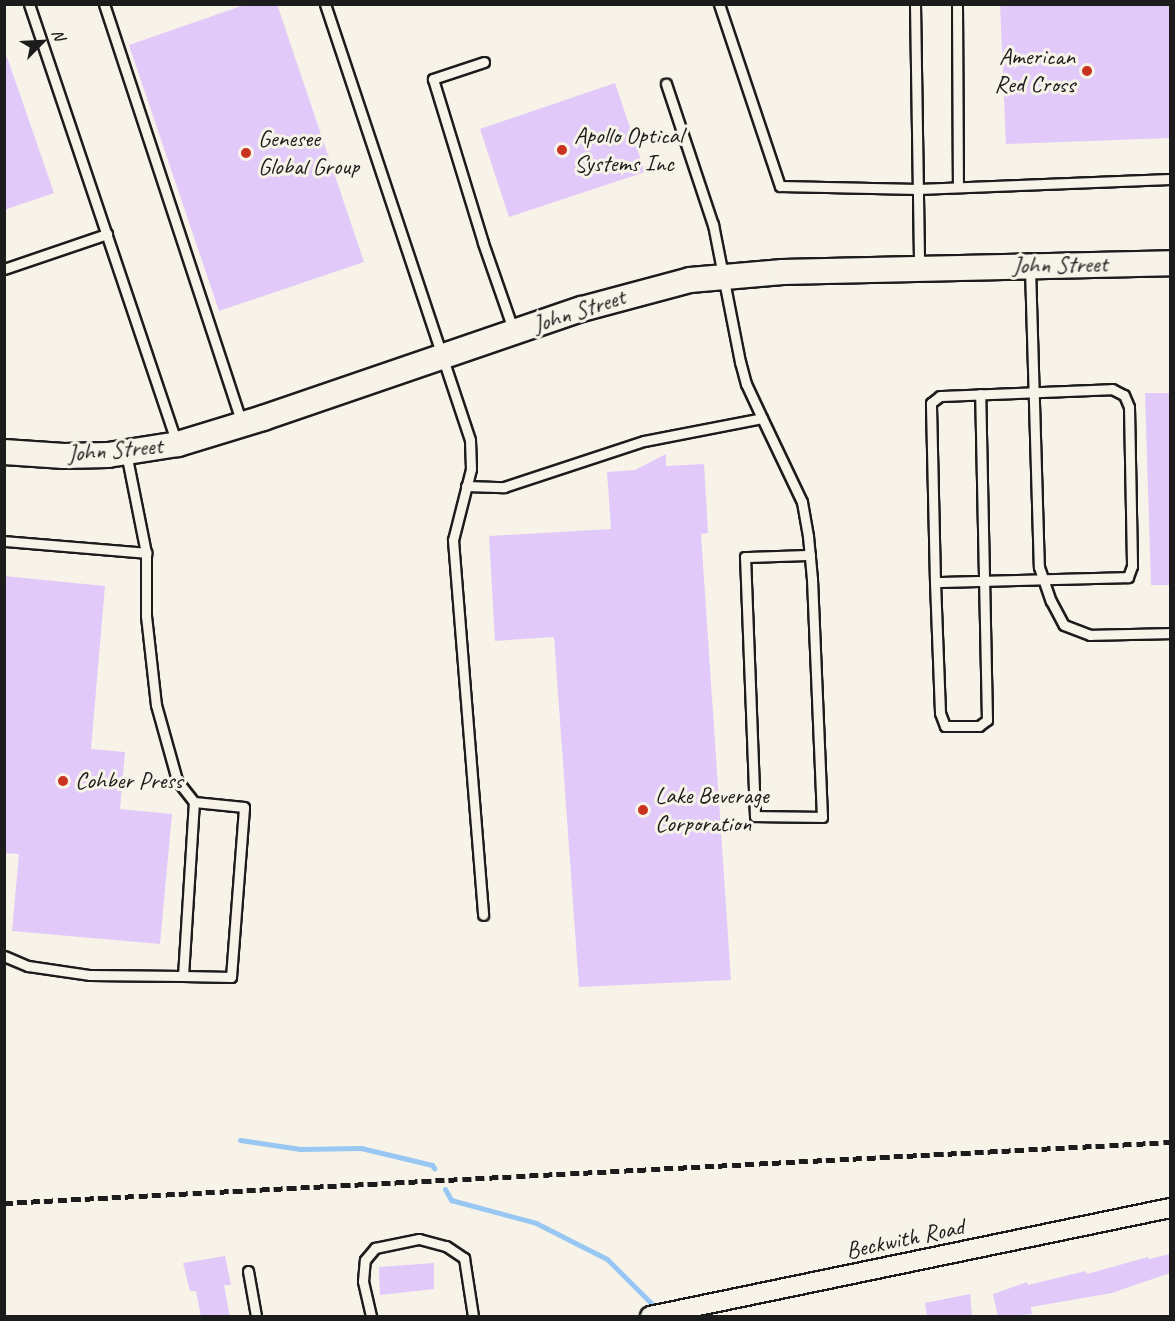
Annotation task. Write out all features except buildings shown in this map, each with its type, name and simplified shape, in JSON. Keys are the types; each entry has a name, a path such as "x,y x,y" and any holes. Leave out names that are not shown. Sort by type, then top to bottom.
{"street":[{"name":"John Street","path":"4,452 64,456 126,453 178,444 514,332 641,292 690,280 725,276 919,268 1170,262"},
{"name":"Beckwith Road","path":"651,1316 1170,1208"}],"lane":[{"path":"28,4 178,444"},
{"path":"104,4 242,424"},
{"path":"325,4 470,440 471,469 453,540 483,915"},
{"path":"719,4 780,186 918,189 1170,179"},
{"path":"915,4 919,268"},
{"path":"957,4 958,187"},
{"path":"484,62 433,79 483,243 514,332"},
{"path":"666,84 713,225 746,384 802,502 810,555 822,816 755,816 745,557 810,555"},
{"path":"4,269 107,234"},
{"path":"1030,266 1039,567 1051,601 1064,625 1090,634 1170,633"},
{"path":"935,582 984,580 1044,580 1128,577 1132,566 1129,407 1124,395 1112,389 980,394 939,396 932,403 935,582 940,713 945,726 979,726 987,720 984,580 980,394"},
{"path":"466,486 504,487 644,441 762,418"},
{"path":"126,453 146,553 146,616 156,705 177,780 194,802 183,976"},
{"path":"4,541 146,553"},
{"path":"4,956 28,966 90,975 231,977 244,807 194,802"},
{"path":"371,1317 363,1281 365,1260 375,1248 419,1239 446,1246 464,1258 473,1317"},
{"path":"248,1270 256,1317"}],"waterway":[{"path":"240,1140 300,1149 361,1148 432,1165 434,1168"},
{"path":"445,1189 451,1200 536,1223 607,1259 659,1311"}],"railway":[{"path":"4,1203 1170,1142"}],"place":[{"name":"American Red Cross","path":"1087,71"},
{"name":"Apollo Optical Systems Inc","path":"562,150"},
{"name":"Genesee Global Group","path":"246,153"},
{"name":"Cohber Press","path":"63,781"},
{"name":"Lake Beverage Corporation","path":"643,810"}]}
